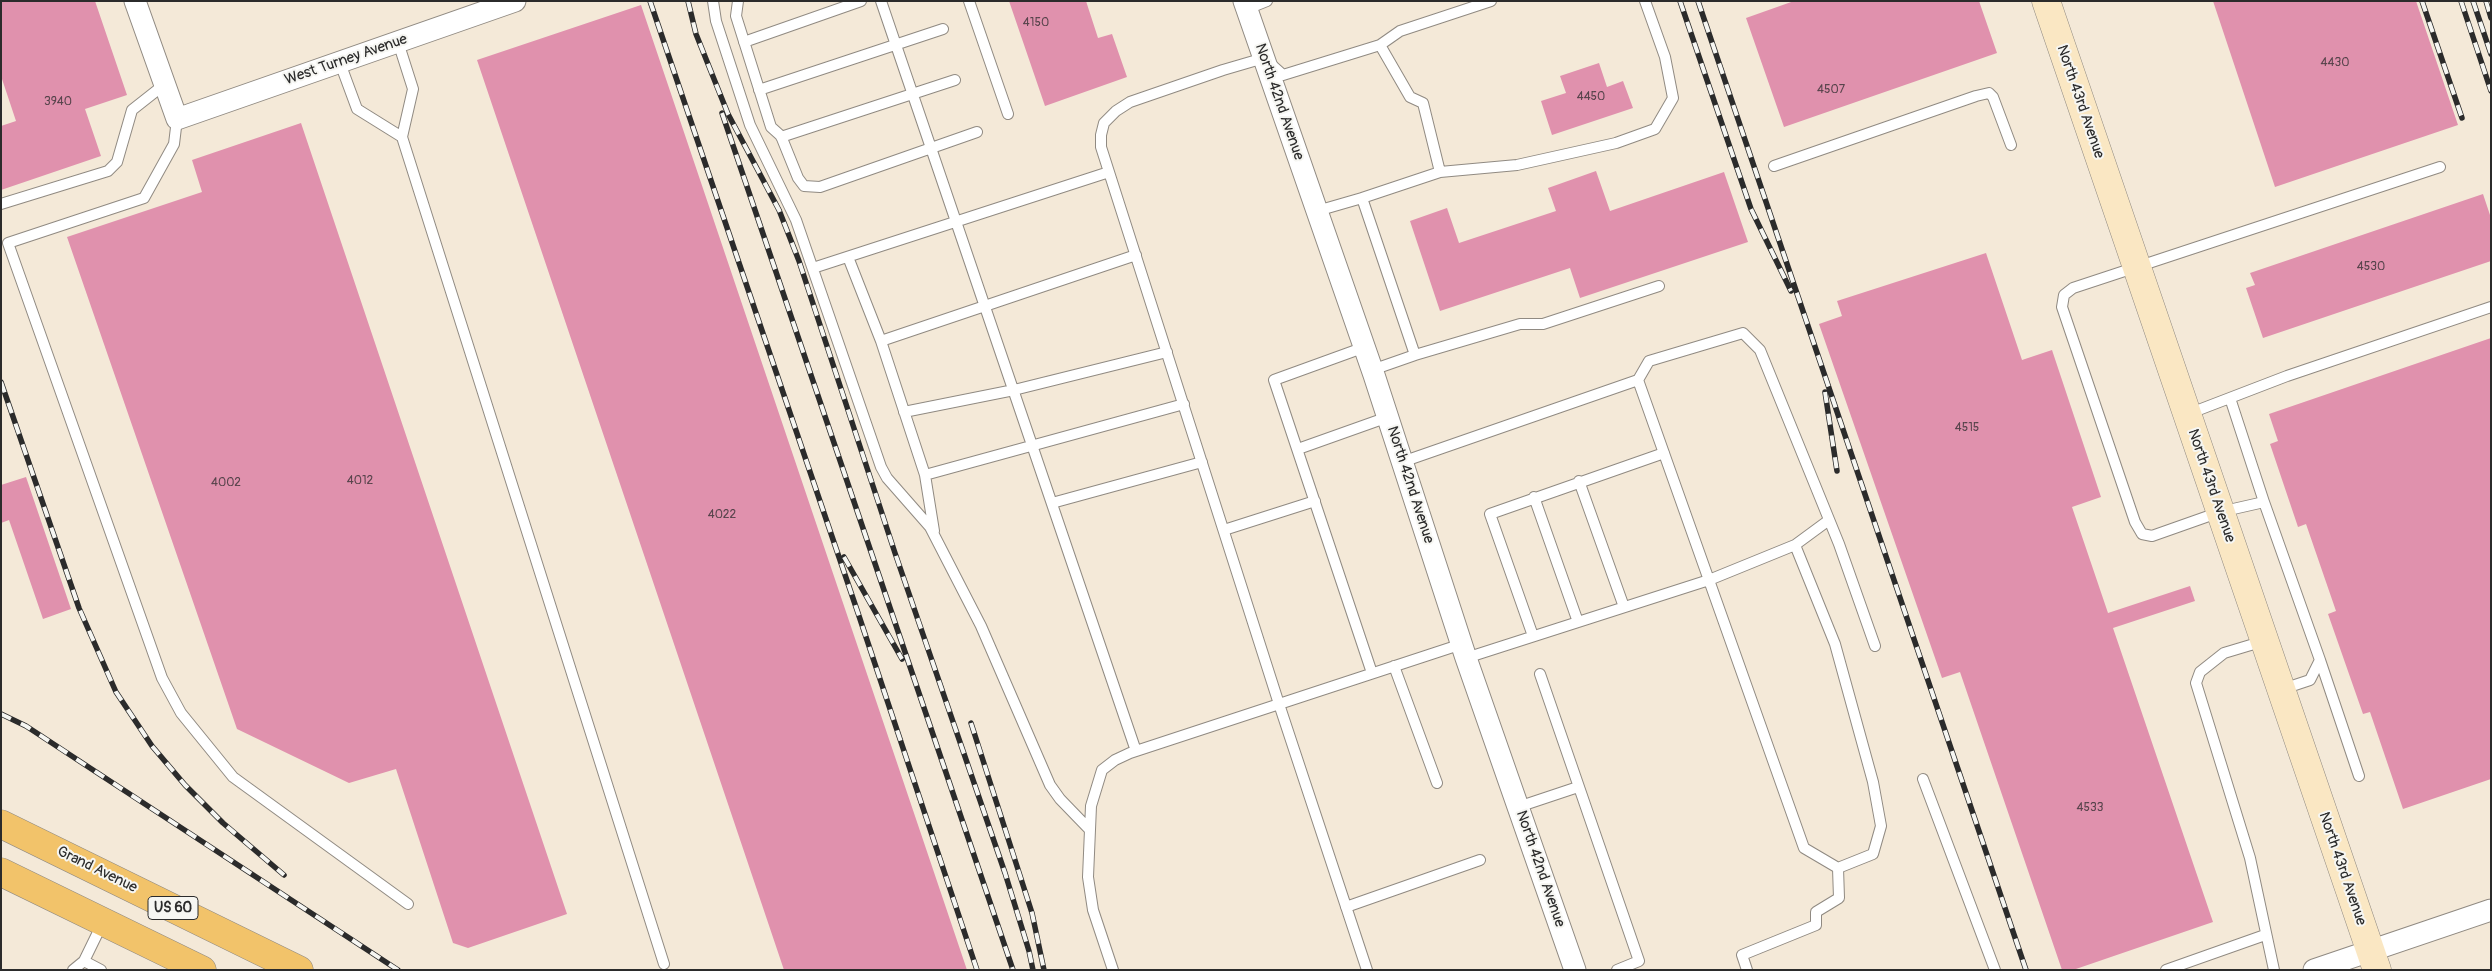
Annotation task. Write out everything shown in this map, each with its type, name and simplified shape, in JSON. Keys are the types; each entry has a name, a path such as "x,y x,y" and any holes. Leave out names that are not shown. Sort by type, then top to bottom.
{"highway":[{"name":"Grand Avenue","path":"1,824 299,970"},
{"name":"US 60","path":"1,872 202,970"}],"main road":[{"name":"North 43rd Avenue","path":"2046,1 2374,960"}],"street":[{"path":"135,1 177,119"},
{"name":"West Turney Avenue","path":"177,119 515,1"},
{"name":"North 42nd Avenue","path":"1245,5 1365,347 1464,651 1575,970"},
{"path":"2314,970 2374,960 2491,910"}],"lane":[{"path":"713,1 716,21 750,124 796,220 881,467 893,485 923,517 935,537 981,626 1050,785 1060,799 1090,830"},
{"path":"738,1 736,16 771,127 781,137 798,178 804,186 809,188 820,187 977,132"},
{"path":"744,42 860,1"},
{"path":"881,1 1136,751"},
{"path":"969,1 1008,114"},
{"path":"1245,5 1267,1"},
{"path":"1367,970 1279,704 1101,147 1101,135 1104,123 1116,111 1130,102 1264,58 1283,75 1380,45 1400,31 1491,1"},
{"path":"1317,211 1440,172 1517,165 1616,143 1655,130 1673,98 1665,57 1645,1"},
{"path":"760,90 942,29"},
{"path":"398,42 413,89 402,137 664,964"},
{"path":"1380,45 1410,97 1423,103 1440,172"},
{"path":"340,63 357,109 402,137"},
{"path":"781,137 955,80"},
{"path":"1,204 108,171 117,162 132,110 165,84"},
{"path":"1774,166 1976,96 1989,94 1993,96 2011,145"},
{"path":"177,119 174,144 144,198 8,243 162,678 181,713 233,778 408,904"},
{"path":"2264,502 2220,512 2152,536 2142,534 2135,522 2062,307 2064,295 2073,288 2440,167"},
{"path":"813,268 1109,172"},
{"path":"1362,198 1415,355"},
{"path":"881,341 1136,255"},
{"path":"848,257 881,341 924,475 935,537"},
{"path":"1372,370 1415,355 1520,324 1543,324 1659,286"},
{"path":"2187,415 2287,376 2491,307"},
{"path":"1402,462 1638,380 1648,362 1743,333 1760,350 1829,520 1875,646"},
{"path":"1365,347 1274,380 1372,673"},
{"path":"904,412 1014,390 1167,352"},
{"path":"1638,380 1804,848 1838,868"},
{"path":"2230,398 2359,776"},
{"path":"924,475 1184,404"},
{"path":"1298,449 1388,417"},
{"path":"1533,636 1490,514 1579,481 1664,453"},
{"path":"1052,503 1202,462"},
{"path":"1579,481 1624,607"},
{"path":"1534,498 1578,622"},
{"path":"1224,530 1315,501"},
{"path":"1113,970 1090,895 1090,830 1092,806 1102,770 1115,760 1136,751 1394,666 1533,636 1710,580 1794,545 1829,520"},
{"path":"1794,545 1835,644 1873,782 1881,826 1873,854 1838,868"},
{"path":"2264,641 2224,653 2200,672 2196,683 2250,858 2274,970"},
{"path":"2281,690 2310,680 2320,660"},
{"path":"1394,666 1437,783"},
{"path":"1540,674 1639,962 1617,970"},
{"path":"1923,779 1995,970"},
{"path":"1518,807 1578,787"},
{"path":"1346,907 1480,860"},
{"path":"1747,970 1742,954 1816,925 1816,912 1839,898 1838,868"},
{"path":"72,970 84,961 103,921"},
{"path":"2166,970 2266,935"},
{"path":"84,961 101,970"}],"building":[{"path":"1,1 95,1 127,95 85,109 101,156 1,190 1,126 16,121 1,76"},
{"path":"1009,1 1086,1 1098,38 1112,34 1127,77 1045,106"},
{"path":"1794,1 1979,1 1997,53 1784,127 1746,18"},
{"path":"2213,1 2416,1 2458,125 2275,187"},
{"path":"641,5 967,970 784,970 477,60"},
{"path":"1599,63 1607,87 1623,81 1633,108 1552,135 1541,101 1566,93 1560,76"},
{"path":"301,123 567,914 468,948 453,943 396,769 349,783 237,729 67,237 202,192 192,160"},
{"path":"1596,171 1610,211 1724,172 1748,242 1580,298 1570,268 1440,311 1410,221 1447,208 1459,243 1556,211 1548,188"},
{"path":"2483,194 2491,218 2491,261 2263,338 2246,288 2255,285 2250,273"},
{"path":"1986,253 2022,360 2052,350 2101,497 2072,507 2108,613 2190,586 2195,601 2113,628 2213,922 2073,970 2062,970 1960,672 1942,678 1819,324 1842,316 1837,301"},
{"path":"2491,338 2491,779 2403,809 2370,712 2363,714 2328,614 2336,611 2306,524 2298,527 2270,444 2278,441 2269,414"},
{"path":"26,477 71,609 43,619 9,520 1,523 1,485"}],"railway":[{"path":"650,1 977,970"},
{"path":"688,1 696,34 728,114 779,210 799,261 895,553 1005,873 1033,970"},
{"path":"1680,1 1751,209 1791,291"},
{"path":"1698,1 2026,970"},
{"path":"2422,1 2462,118"},
{"path":"2461,1 2491,91"},
{"path":"2473,1 2491,54"},
{"path":"2486,1 2491,18"},
{"path":"722,113 1013,970"},
{"path":"1,382 79,608 116,692 152,746 185,785 223,823 284,875"},
{"path":"1825,392 1837,471"},
{"path":"844,557 902,659"},
{"path":"1,714 26,726 398,970"},
{"path":"971,723 1032,913 1044,970"}]}
